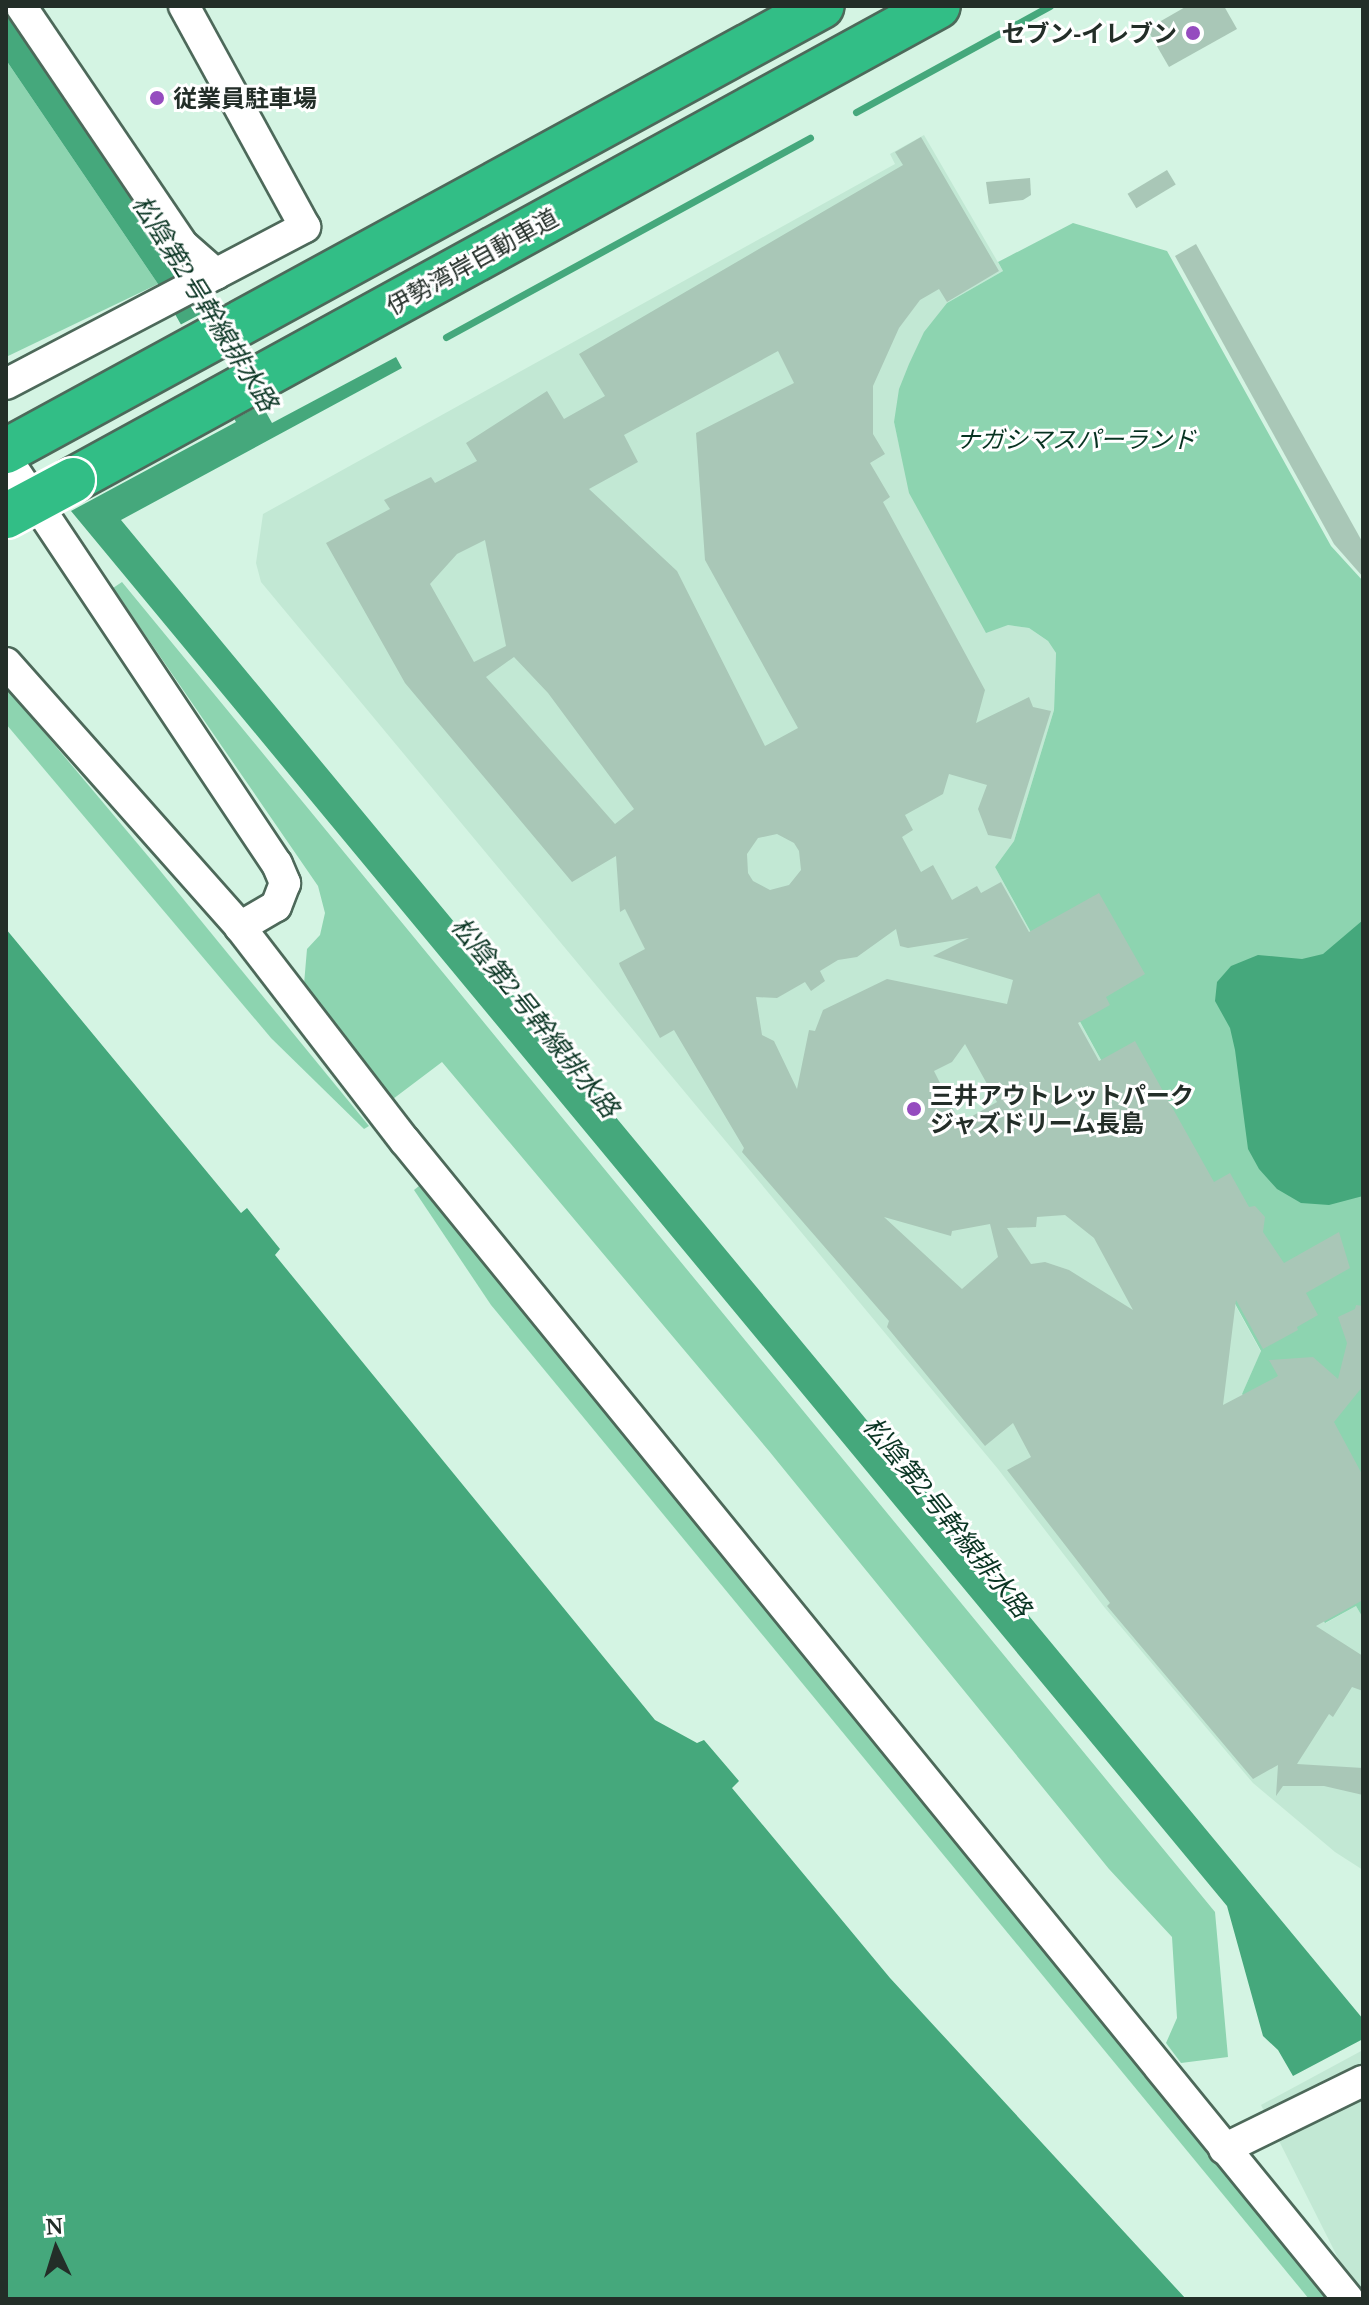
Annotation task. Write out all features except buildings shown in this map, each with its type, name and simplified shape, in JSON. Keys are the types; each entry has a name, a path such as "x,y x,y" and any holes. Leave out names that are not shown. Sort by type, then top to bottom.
{"highway":[{"path":"6,451 822,6"},
{"name":"伊勢湾岸自動車道","path":"6,516 938,6"}],"street":[{"path":"21,6 183,245 209,278"},
{"path":"6,384 305,227 184,6"},
{"path":"6,458 277,864 285,883 276,906 240,927"},
{"path":"6,663 240,927 405,1141 1348,2299"},
{"path":"1224,2149 1363,2081"}],"shaded area":[{"name":"三井アウトレットパーク ジャズドリーム長島","path":"924,135 1003,271 947,303 894,422 899,444 1008,625 1029,628 1048,641 1056,653 1054,710 1014,841 995,867 1261,1352 1242,1394 1326,1623 1356,1606 1363,1618 1363,1870 1335,1852 1253,1783 1105,1608 998,1469 261,582 256,563 263,514 895,164 890,154"},
{"path":"1363,2050 1363,2291 1341,2264 1261,2105"}],"green space":[{"path":"6,60 158,284 6,357"},
{"name":"ナガシマスパーランド","path":"1073,223 1167,251 1331,546 1363,581 1363,1618 1356,1606 1325,1623 1304,1585 1250,1407 1242,1394 1261,1351 995,867 1014,841 1054,710 1056,653 1048,641 1029,628 1008,625 986,633 909,493 894,422 899,389 909,364 924,332 947,303 1003,271 998,262"},
{"path":"122,582 1215,1912 1228,2057 1181,2063 1166,2043 1177,2018 1172,1937 1109,1869 769,1451 442,1062 389,1102 304,984 307,949 320,935 325,913 318,886 113,588"},
{"path":"6,687 369,1126 364,1129 271,1038 6,724"},
{"path":"419,1186 1340,2299 1309,2299 491,1305 414,1190"}],"water":[{"name":"松陰第2号幹線排水路","path":"6,6 172,245 272,423 396,357 402,368 121,520 1363,2019 1363,2039 1293,2076 1278,2050 1263,2036 1227,1906 71,511 236,422 158,284 6,60"},
{"path":"1363,920 1363,1196 1329,1205 1301,1203 1277,1189 1259,1169 1248,1149 1235,1050 1230,1028 1215,1001 1217,982 1231,966 1258,955 1302,959 1323,954"},
{"path":"6,929 241,1213 247,1208 280,1249 275,1255 655,1720 697,1743 704,1740 739,1781 732,1788 890,1978 1186,2299 6,2299"}],"pier":[{"path":"212,308 266,402 68,511 231,421 178,326"}],"waterway":[{"path":"856,112 1050,6"},
{"path":"446,337 810,138"}],"place":[{"name":"セブン-イレブン","path":"1193,33"},
{"name":"従業員駐車場","path":"157,98"},
{"name":"三井アウトレットパーク ジャズドリーム長島","path":"914,1109"}]}
